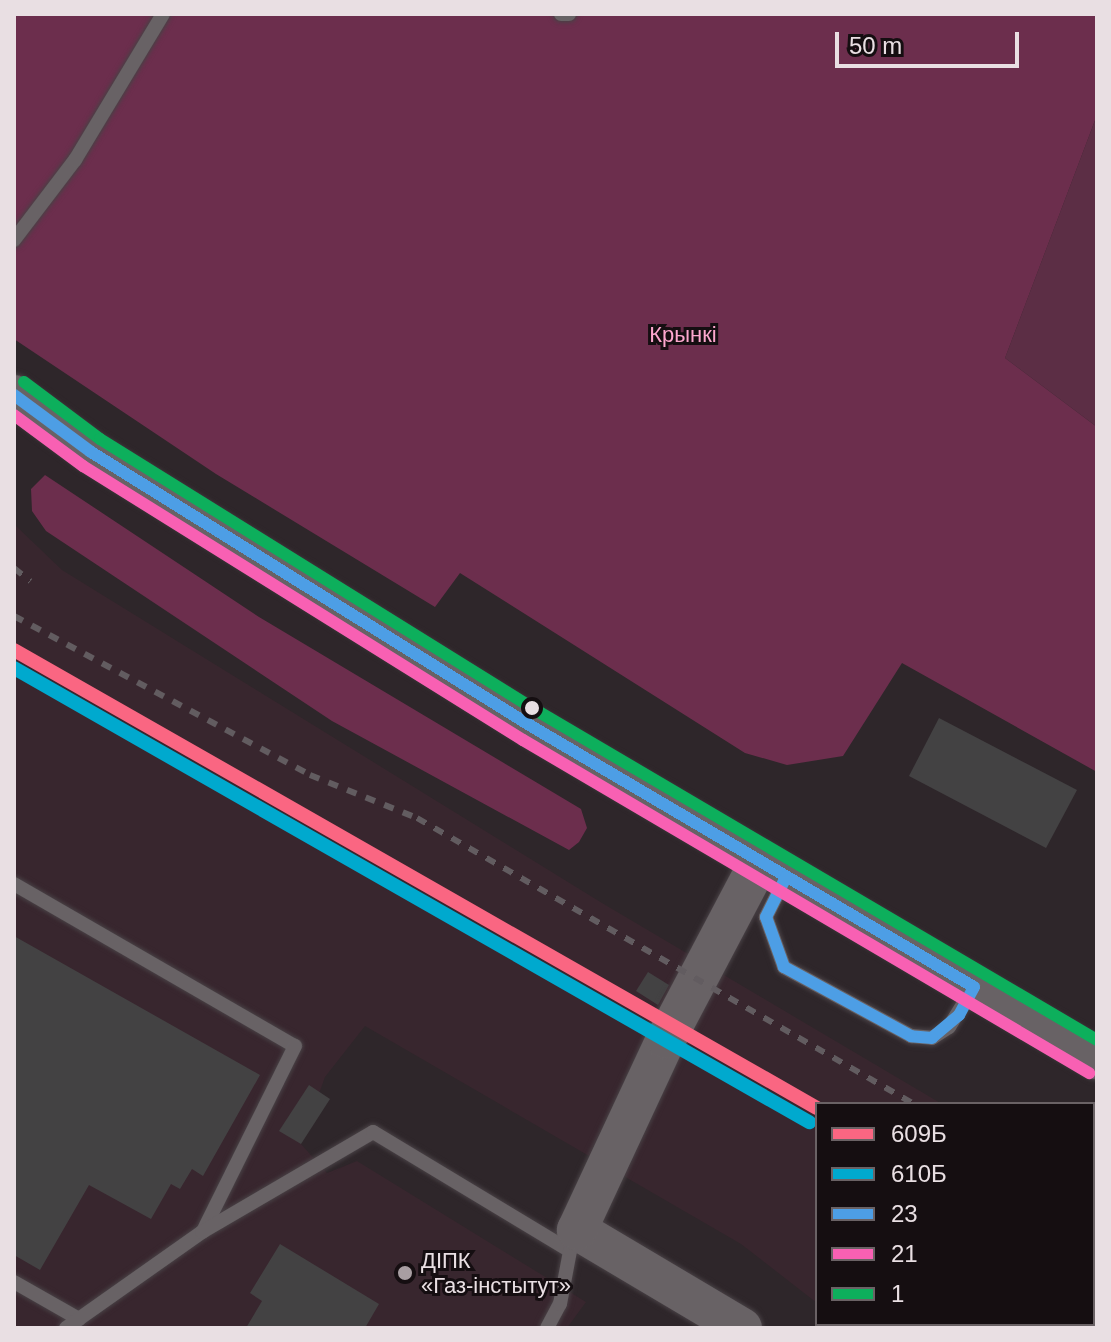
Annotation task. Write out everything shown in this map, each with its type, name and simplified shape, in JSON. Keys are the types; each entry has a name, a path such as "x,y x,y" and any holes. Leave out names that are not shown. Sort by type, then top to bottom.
{"main road":[{"path":"14,395 104,460 531,726 1097,1059"},
{"path":"742,1328 573,1240 666,1039 773,869"}],"lane":[{"path":"14,240 75,160 163,14"},
{"path":"561,14 569,14"},
{"path":"773,869 766,917 784,967 843,1003 911,1036 932,1038 959,1015 974,987"},
{"path":"14,884 295,1046 202,1232"},
{"path":"14,1282 72,1324 202,1232 373,1132 573,1240 560,1304 547,1328"}],"shaded area":[{"path":"1097,115 1097,427 1005,358"},
{"path":"14,524 62,570 602,903 939,1102 815,1102 815,1301 741,1244 365,1026 325,1077 301,1144 327,1173 357,1161 586,1302 567,1328 14,1328"},
{"path":"1095,1260 1097,1328 970,1326 1095,1326"}],"green space":[{"name":"Крынкі","path":"14,14 1097,14 1097,115 1005,358 1097,427 1097,772 902,663 843,756 787,765 745,753 460,573 435,607 216,474 14,339"},
{"path":"45,475 259,617 581,809 587,828 579,842 569,850 332,721 46,531 32,511 31,489"}],"building":[{"path":"939,718 1077,790 1046,848 909,776"},
{"path":"14,936 260,1075 203,1176 192,1169 180,1189 171,1184 151,1219 89,1185 40,1270 14,1255"},
{"path":"648,972 669,985 658,1005 636,991"},
{"path":"309,1085 330,1099 301,1144 279,1131"},
{"path":"280,1244 379,1304 365,1328 246,1328 262,1301 250,1293"}],"railway":[{"path":"14,568 30,581"},
{"path":"14,616 310,775 417,818 911,1102"},
{"path":"110,721 815,1125"}],"transit line":[{"name":"1","path":"24,382 100,439 539,712 1097,1040"},
{"name":"23","path":"14,395 91,452 531,726 974,987 959,1015 932,1038 911,1036 784,967 766,917 786,877"},
{"name":"21","path":"14,415 83,466 523,740 1089,1073"},
{"name":"609Б","path":"14,650 815,1107"},
{"name":"610Б","path":"14,668 809,1122"}],"place":[{"name":"ДІПК «Газ-інстытут»","path":"405,1273"}]}
